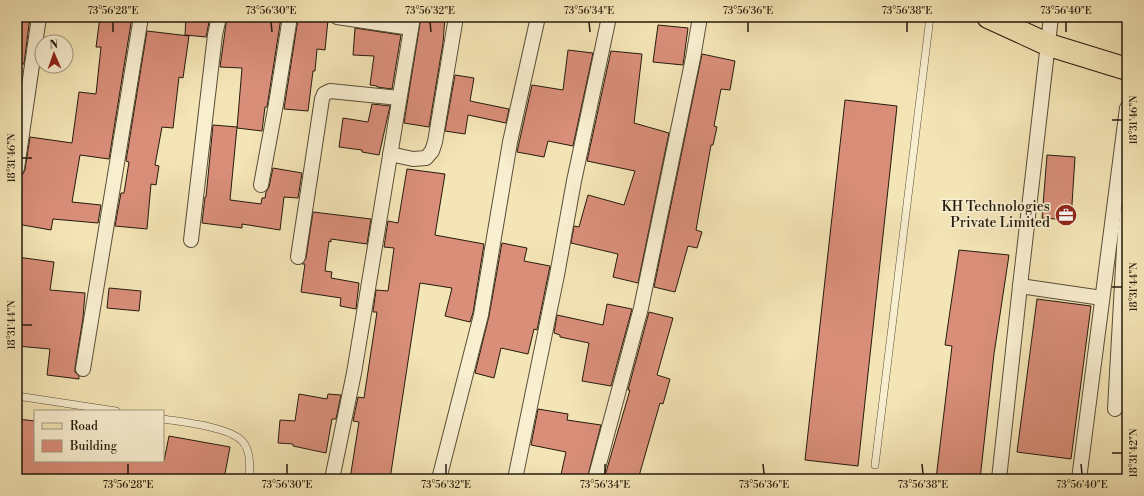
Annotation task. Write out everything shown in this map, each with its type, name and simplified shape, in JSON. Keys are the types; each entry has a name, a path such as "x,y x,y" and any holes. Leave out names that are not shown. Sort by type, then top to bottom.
{"main road":[{"path":"992,18 1049,45 1127,69"}],"street":[{"path":"17,168 39,17"},
{"path":"83,369 141,17"},
{"path":"191,240 215,35 219,17"},
{"path":"261,185 290,17"},
{"path":"332,479 354,373 412,22 337,17"},
{"path":"390,154 413,159 426,158 432,152 435,142 456,17"},
{"path":"439,479 480,315 510,142 538,17"},
{"path":"515,479 557,275 574,181 609,17"},
{"path":"595,479 641,308 693,58 700,17"},
{"path":"999,479 1051,17"},
{"path":"298,257 324,94 330,92 342,92 400,98"},
{"path":"1079,479 1127,108"},
{"path":"1115,409 1127,214"},
{"path":"1020,286 1102,298"}],"lane":[{"path":"875,465 930,17"},
{"path":"17,396 109,410"},
{"path":"164,419 210,427 233,434 242,440 248,450 249,479"}],"building":[{"path":"17,17 30,17 24,64 17,64"},
{"path":"100,17 132,17 109,159 80,155 72,202 101,205 98,223 53,219 51,230 17,224 20,199 17,199 17,176 23,174 25,170 30,137 72,143 79,92 96,94 101,47 96,47"},
{"path":"186,17 210,17 206,37 185,35"},
{"path":"227,17 281,18 262,131 237,128 242,68 220,67"},
{"path":"421,17 445,17 443,43 429,127 404,123"},
{"path":"298,19 328,20 325,50 317,49 308,111 284,109"},
{"path":"658,25 688,28 683,65 653,62"},
{"path":"355,28 401,35 392,89 370,85 374,56 353,55"},
{"path":"147,31 189,36 183,78 179,77 173,128 162,127 155,165 159,166 156,185 151,184 147,229 115,226 121,193 124,193 129,162 126,161"},
{"path":"568,50 593,53 573,146 548,141 544,157 517,152 532,85 563,90"},
{"path":"611,51 642,54 634,123 669,133 638,283 613,277 618,254 571,243 574,226 579,227 588,195 624,205 635,171 587,161"},
{"path":"702,54 735,61 730,90 721,89 714,126 717,127 713,145 711,145 696,230 702,232 697,248 688,246 675,292 654,287"},
{"path":"455,75 474,78 470,101 509,109 506,123 468,115 465,134 445,131"},
{"path":"845,100 897,106 858,466 805,460"},
{"path":"372,104 390,106 379,155 362,152 362,150 339,147 343,118 368,122"},
{"path":"213,125 237,127 230,200 261,204 262,198 265,198 269,187 273,168 302,173 298,198 284,197 280,230 242,224 242,228 202,223"},
{"path":"1047,155 1075,157 1071,220 1042,218"},
{"path":"407,169 445,174 435,235 484,244 473,313 470,322 445,316 452,288 420,283 390,479 350,479 359,422 353,421 358,397 364,398 377,312 373,312 376,290 388,291 394,248 384,247 388,221 398,223"},
{"path":"313,212 371,219 367,244 331,239 331,242 329,241 325,271 332,272 331,278 359,283 356,309 340,306 341,298 301,292 305,264 302,264 306,258"},
{"path":"502,243 527,248 524,261 550,266 537,330 534,329 528,354 501,348 494,378 475,373 489,316"},
{"path":"959,250 1009,255 994,354 980,479 936,479 952,346 945,345"},
{"path":"17,257 54,262 50,290 85,293 83,318 75,368 75,372 79,376 79,379 47,375 50,349 17,346"},
{"path":"109,288 141,291 139,311 107,308"},
{"path":"1037,299 1091,306 1071,459 1017,452"},
{"path":"607,304 632,309 611,386 582,381 589,343 560,337 560,335 554,333 557,315 603,325"},
{"path":"649,312 673,318 657,375 670,379 663,404 660,403 639,476 636,475 635,479 604,479 630,390 628,390"},
{"path":"299,394 327,399 328,394 341,395 336,419 332,419 326,453 293,446 293,444 278,443 280,420 295,421"},
{"path":"538,409 568,414 567,420 601,425 587,479 560,479 566,452 531,445"},
{"path":"18,419 34,421 34,462 164,462 169,436 230,447 224,479 17,479"}],"place":[{"name":"KH Technologies Private Limited","path":"1066,215"}]}
